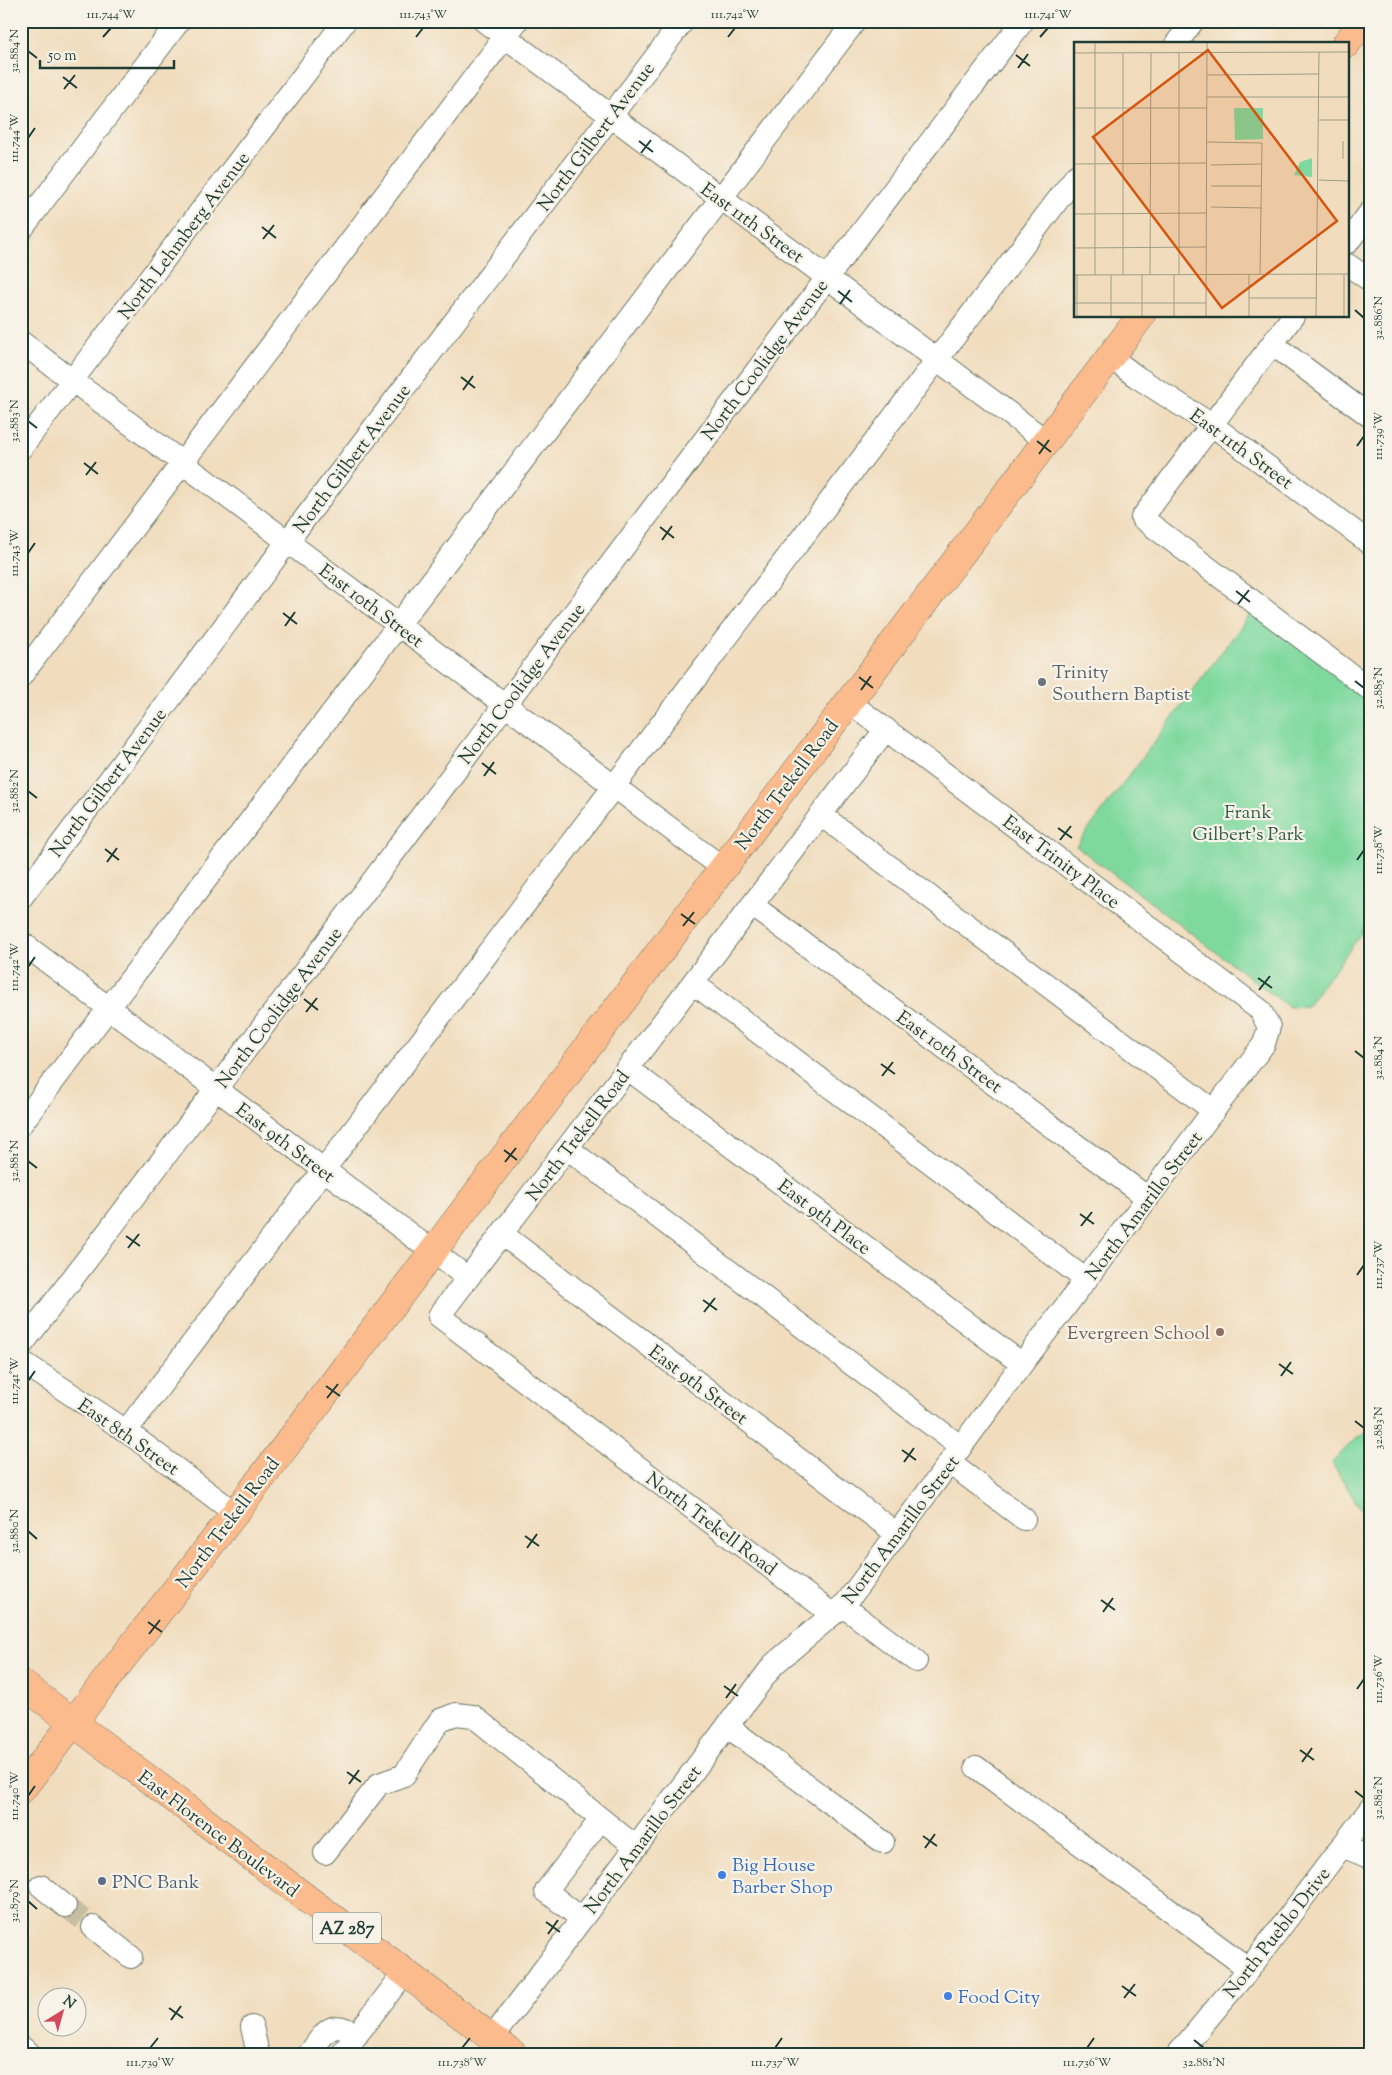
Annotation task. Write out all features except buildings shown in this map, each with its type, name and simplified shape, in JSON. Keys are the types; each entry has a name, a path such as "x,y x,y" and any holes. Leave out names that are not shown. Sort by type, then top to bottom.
{"main road":[{"path":"1347,42 1363,21"},
{"name":"North Trekell Road","path":"21,1790 234,1513 1139,318"},
{"name":"East Florence Boulevard","path":"21,1683 503,2046"}],"street":[{"path":"21,230 179,21"},
{"name":"North Lehmberg Avenue","path":"21,448 345,21"},
{"name":"East 11th Street","path":"484,21 511,29 610,117 1046,441"},
{"name":"North Gilbert Avenue","path":"21,898 287,542 683,21"},
{"path":"21,1124 855,21"},
{"name":"North Coolidge Avenue","path":"21,1346 216,1090 826,277 1023,21"},
{"path":"1177,42 1193,21"},
{"path":"21,676 511,29"},
{"path":"126,1431 1074,179"},
{"path":"1350,239 1371,212"},
{"path":"1350,266 1371,281"},
{"path":"1292,318 1142,518 1371,690"},
{"name":"East 10th Street","path":"21,342 723,868"},
{"path":"1272,344 1371,417"},
{"name":"East 11th Street","path":"1110,356 1137,377 1212,425 1371,544"},
{"name":"East Trinity Place","path":"849,702 1260,1010 1269,1027"},
{"name":"North Trekell Road","path":"837,1610 439,1316 886,729"},
{"path":"821,815 1214,1111"},
{"name":"East 10th Street","path":"752,905 1148,1198"},
{"name":"East 9th Street","path":"21,942 432,1252"},
{"path":"693,983 1086,1280"},
{"name":"North Amarillo Street","path":"503,2046 582,1919 636,1847 774,1664 837,1610 897,1534 1022,1364 1264,1044 1269,1027"},
{"name":"East 9th Place","path":"628,1069 1022,1364"},
{"path":"567,1148 955,1455 1024,1518"},
{"name":"East 9th Street","path":"502,1234 897,1534"},
{"path":"432,1252 468,1278"},
{"name":"East 8th Street","path":"21,1361 126,1431 234,1513"},
{"path":"837,1610 916,1661"},
{"path":"326,1853 379,1784 404,1775 440,1720 456,1714 473,1716 636,1847"},
{"path":"727,1726 883,1842"},
{"path":"976,1767 1249,1969"},
{"name":"North Pueblo Drive","path":"1178,2054 1249,1969 1371,1808"},
{"path":"582,1919 546,1891 600,1818"},
{"path":"1342,1846 1371,1858"},
{"path":"41,1886 65,1906"},
{"path":"93,1926 130,1957"},
{"path":"342,2054 405,1972"},
{"path":"309,2054 328,2028 336,2026 345,2027 357,2035"},
{"path":"252,2027 258,2054"},
{"path":"21,2047 30,2054"}],"green space":[{"name":"Frank Gilbert's Park","path":"1258,604 1371,688 1371,921 1307,1006 1289,1007 1076,846"},
{"path":"1371,1429 1371,1517 1360,1508 1332,1463 1353,1441"}],"tunnel":[{"path":"65,1906 93,1927"}],"place":[{"name":"Trinity Southern Baptist","path":"1042,682"},
{"name":"Evergreen School","path":"1220,1332"},
{"name":"Big House Barber Shop","path":"722,1875"},
{"name":"PNC Bank","path":"102,1881"},
{"name":"Food City","path":"948,1996"}]}
